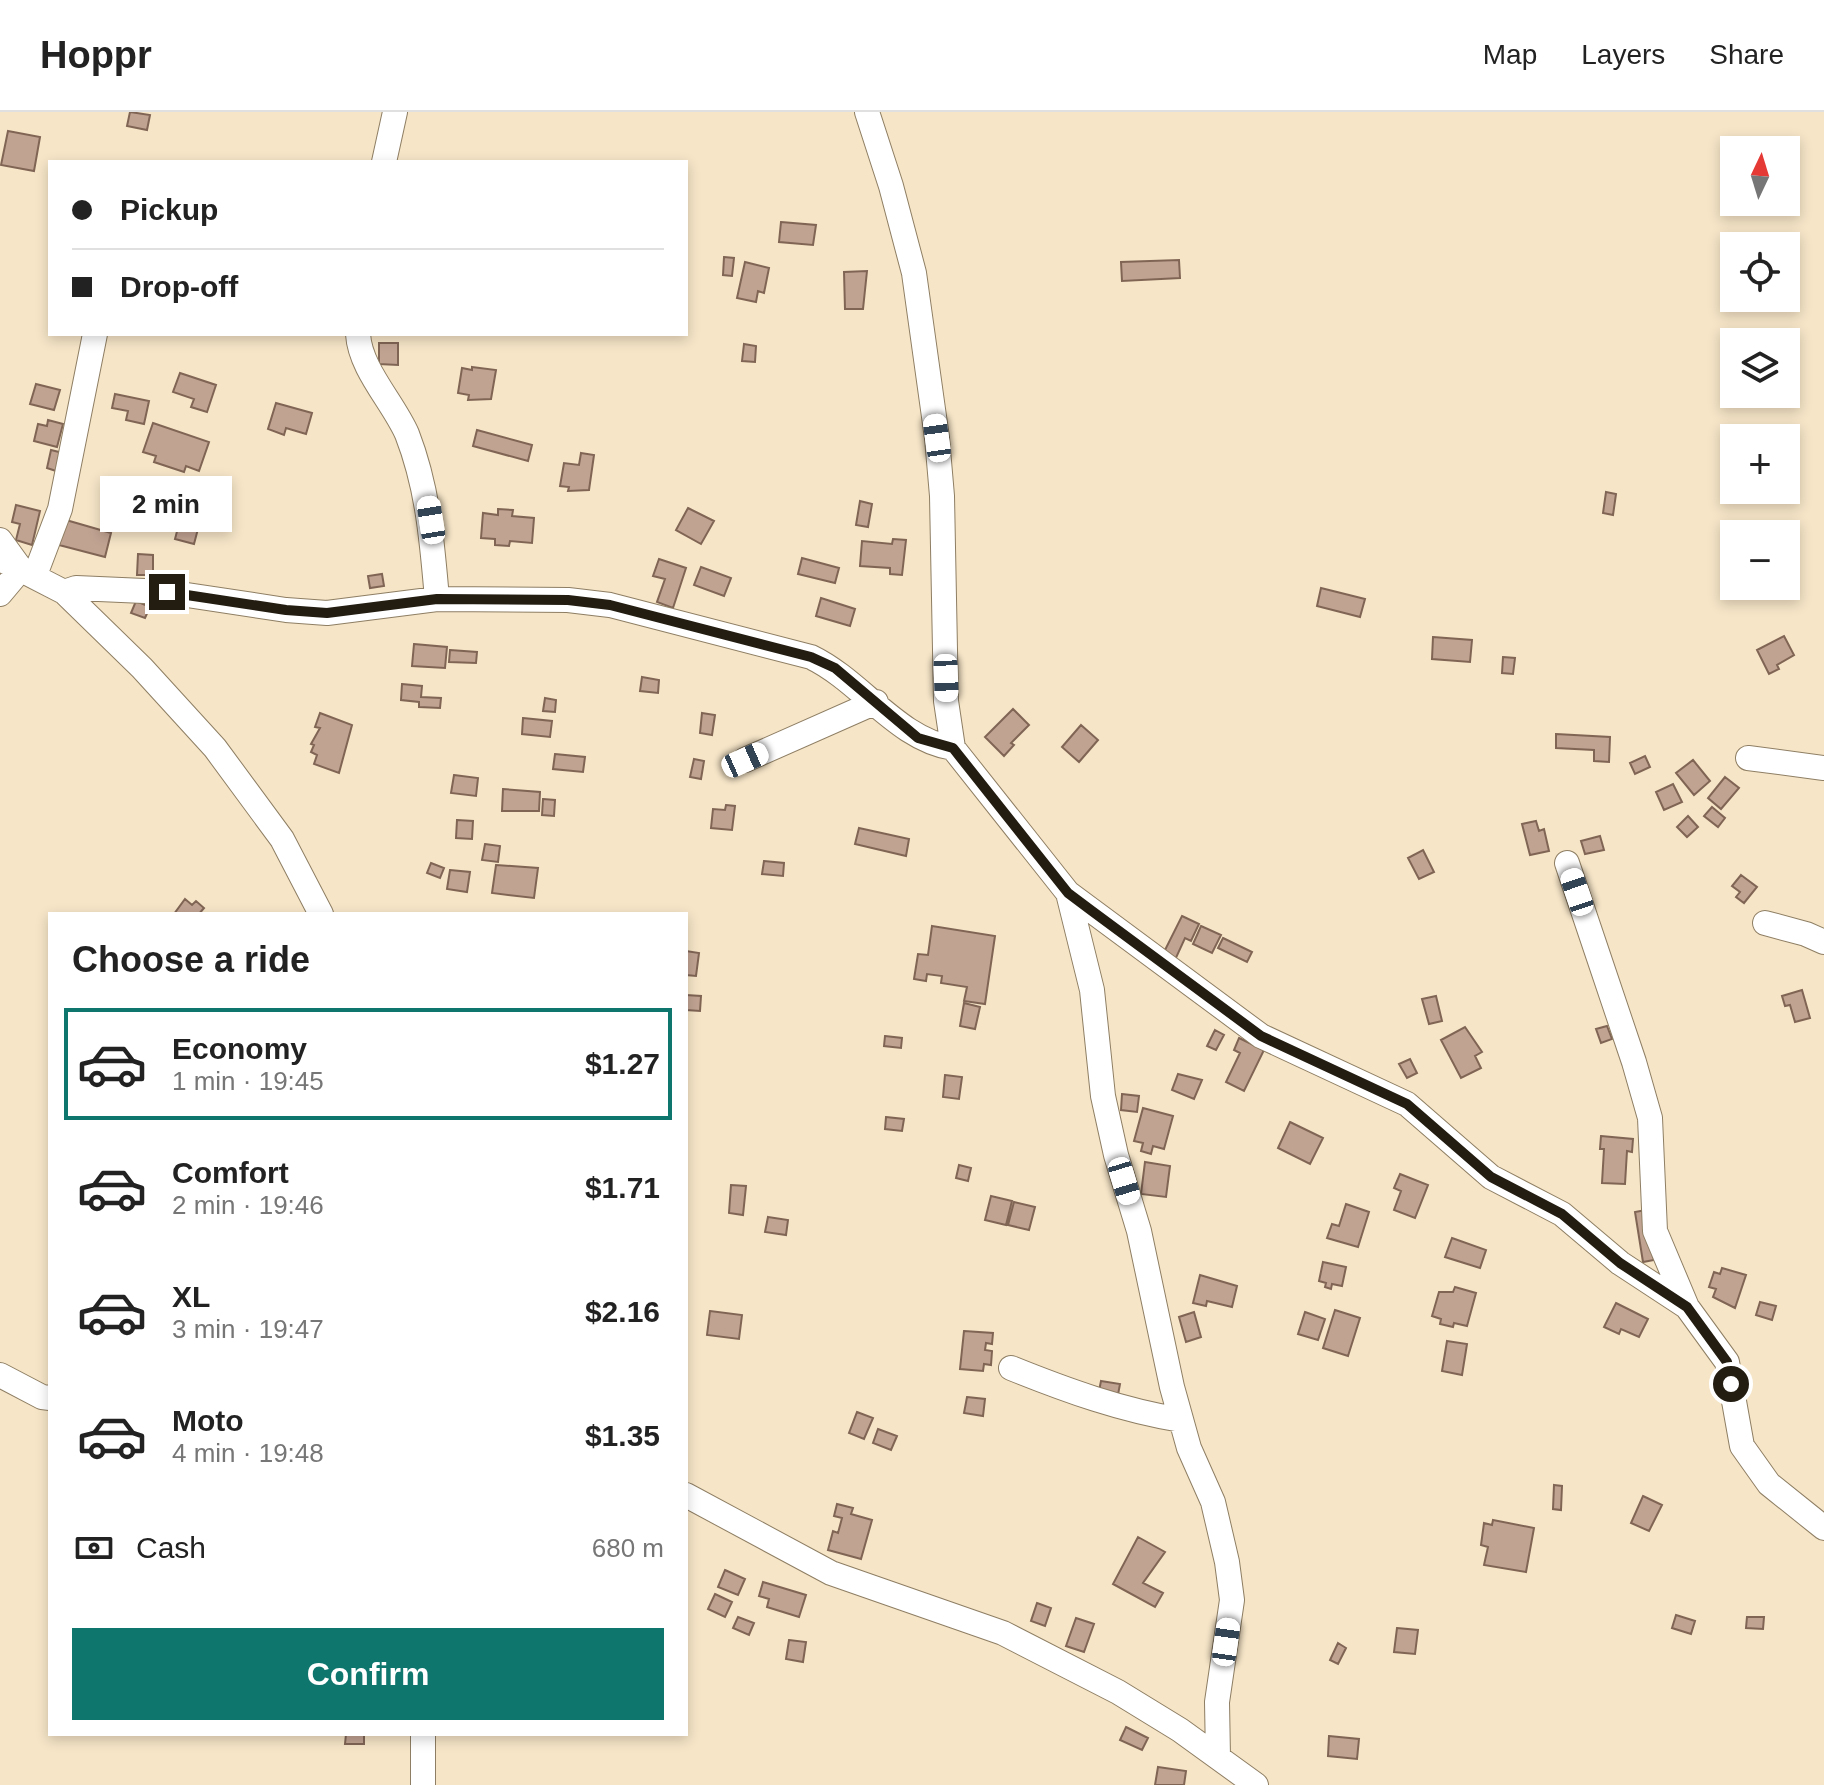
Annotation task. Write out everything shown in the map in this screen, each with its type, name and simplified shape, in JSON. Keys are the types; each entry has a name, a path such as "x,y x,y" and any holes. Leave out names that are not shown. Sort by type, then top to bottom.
{"street":[{"path":"384,160 395,112"},
{"path":"867,112 908,247 933,408 942,496 946,701 953,748 1068,893 1261,1036 1407,1104 1491,1177 1562,1214 1620,1263 1687,1307"},
{"path":"0,594 60,509 95,336"},
{"path":"358,336 361,350 405,431 425,484 437,599"},
{"path":"0,540 19,568 64,592 142,668 215,748 282,839 320,912"},
{"path":"64,592 76,588 167,592 327,613 437,599 493,597 610,605 811,657 835,668 918,738 953,748"},
{"path":"745,760 876,702"},
{"path":"1748,758 1824,768"},
{"path":"1567,863 1650,1118 1655,1231 1687,1307 1727,1362 1742,1446 1769,1484 1824,1528"},
{"path":"1068,893 1092,990 1103,1096 1116,1155 1139,1231 1181,1420 1189,1448 1213,1502 1227,1562 1232,1600 1217,1702 1218,1757"},
{"path":"1765,923 1824,942"},
{"path":"1011,1368 1116,1407 1181,1420"},
{"path":"0,1375 48,1398"},
{"path":"688,1496 831,1573 1003,1633 1118,1692 1256,1785"},
{"path":"423,1736 423,1785"}],"building":[{"path":"130,112 150,115 147,130 127,126"},
{"path":"8,131 40,137 34,171 1,165"},
{"path":"781,222 816,225 813,245 779,242"},
{"path":"724,257 734,258 732,276 723,275"},
{"path":"1179,260 1180,278 1122,281 1121,262"},
{"path":"745,262 769,268 764,293 758,291 756,302 737,298"},
{"path":"867,271 863,309 845,309 844,272"},
{"path":"379,343 398,343 398,365 379,364"},
{"path":"744,344 756,346 755,362 742,361"},
{"path":"472,367 496,370 491,399 468,400 469,395 458,393 462,368 472,370"},
{"path":"180,373 216,385 207,412 191,407 194,399 173,392"},
{"path":"36,384 60,390 54,410 30,404"},
{"path":"115,394 149,401 144,424 126,420 128,411 112,408"},
{"path":"276,403 312,413 306,434 286,428 284,435 268,429"},
{"path":"48,420 63,424 57,447 34,441 38,424 47,426"},
{"path":"153,423 209,442 199,471 186,466 184,472 154,462 156,456 143,452"},
{"path":"477,430 532,445 528,461 473,446"},
{"path":"51,450 63,453 56,471 47,468"},
{"path":"581,453 594,455 589,490 568,491 569,487 560,486 564,463 579,465"},
{"path":"1606,492 1616,494 1613,515 1603,513"},
{"path":"860,501 872,504 868,527 856,525"},
{"path":"16,505 40,511 32,545 16,540 20,524 12,522"},
{"path":"688,508 714,521 701,544 676,530"},
{"path":"498,509 513,510 512,516 534,518 532,543 510,541 509,546 495,545 495,539 481,538 483,513 498,515"},
{"path":"66,520 111,533 105,557 59,545"},
{"path":"180,520 199,525 194,544 175,539"},
{"path":"893,539 906,540 902,575 890,574 890,568 860,566 862,541 892,544"},
{"path":"138,554 153,555 153,575 137,575"},
{"path":"802,558 839,568 835,583 798,574"},
{"path":"659,559 686,568 673,608 657,602 665,579 653,576"},
{"path":"701,567 731,578 724,596 694,585"},
{"path":"382,574 384,586 370,588 368,576"},
{"path":"1321,588 1365,599 1360,617 1317,606"},
{"path":"821,598 855,609 850,626 816,616"},
{"path":"136,601 150,607 145,618 131,613"},
{"path":"1784,636 1794,655 1769,674 1757,650"},
{"path":"1433,637 1472,640 1470,662 1432,659"},
{"path":"414,644 447,647 445,668 412,666"},
{"path":"450,650 477,652 476,663 449,662"},
{"path":"1503,657 1515,658 1513,674 1502,673"},
{"path":"642,677 659,680 658,693 640,691"},
{"path":"402,684 422,686 421,697 441,698 440,708 419,707 419,702 401,700"},
{"path":"545,698 556,700 555,712 543,711"},
{"path":"1013,709 1029,725 1011,743 1014,745 1004,756 985,737"},
{"path":"320,713 352,725 339,773 314,764 317,755 311,752 314,745 311,744 320,728 315,727"},
{"path":"702,713 715,715 712,735 700,733"},
{"path":"523,718 552,721 550,737 522,734"},
{"path":"1081,725 1098,740 1079,762 1062,747"},
{"path":"1556,734 1610,737 1609,762 1594,761 1594,750 1556,748"},
{"path":"555,754 585,757 583,772 553,769"},
{"path":"1645,756 1650,767 1635,774 1630,763"},
{"path":"694,759 704,761 701,779 690,777"},
{"path":"1693,760 1710,781 1694,795 1676,773"},
{"path":"454,775 478,778 476,796 451,793"},
{"path":"1725,777 1739,788 1721,809 1708,798"},
{"path":"1673,784 1682,802 1664,810 1656,792"},
{"path":"503,789 540,792 539,811 502,811"},
{"path":"543,799 555,800 554,816 542,815"},
{"path":"726,805 735,806 732,830 711,828 713,809 725,810"},
{"path":"1712,807 1725,818 1718,827 1704,816"},
{"path":"1688,816 1698,827 1687,837 1677,827"},
{"path":"457,820 473,821 472,839 456,838"},
{"path":"1536,821 1539,831 1544,829 1549,851 1530,855 1522,824"},
{"path":"859,828 909,839 906,856 855,844"},
{"path":"1600,836 1604,850 1585,854 1581,841"},
{"path":"485,844 500,846 498,862 482,860"},
{"path":"1423,850 1434,872 1419,879 1408,858"},
{"path":"764,861 784,863 783,876 762,874"},
{"path":"431,863 444,868 440,878 427,873"},
{"path":"496,865 538,868 534,898 492,893"},
{"path":"450,870 470,872 467,892 447,889"},
{"path":"1741,875 1757,887 1744,903 1736,897 1740,892 1732,886"},
{"path":"185,899 192,905 196,901 204,908 201,912 175,912"},
{"path":"1182,916 1199,924 1191,941 1185,938 1175,960 1163,954"},
{"path":"932,926 995,936 985,1004 964,1001 967,987 941,983 942,976 927,974 926,981 914,979 918,954 928,955"},
{"path":"1201,926 1221,935 1212,953 1193,944"},
{"path":"1223,938 1252,952 1247,962 1218,948"},
{"path":"688,951 699,953 696,976 688,975"},
{"path":"1802,990 1810,1018 1795,1022 1790,1005 1785,1006 1782,996"},
{"path":"688,995 701,996 700,1011 688,1010"},
{"path":"1436,996 1442,1021 1429,1024 1422,999"},
{"path":"964,1003 980,1007 975,1029 960,1026"},
{"path":"1607,1026 1612,1039 1601,1043 1596,1029"},
{"path":"1465,1027 1482,1052 1475,1056 1481,1068 1461,1078 1441,1040"},
{"path":"1215,1030 1224,1035 1216,1050 1207,1046"},
{"path":"885,1036 902,1038 901,1048 884,1046"},
{"path":"1239,1038 1264,1050 1244,1091 1226,1082 1240,1053 1234,1050"},
{"path":"1410,1059 1417,1073 1407,1078 1399,1064"},
{"path":"1178,1074 1202,1080 1194,1099 1172,1090"},
{"path":"945,1075 962,1077 959,1099 943,1097"},
{"path":"1122,1094 1139,1096 1137,1112 1121,1110"},
{"path":"1143,1108 1173,1116 1164,1149 1153,1146 1151,1154 1141,1151 1143,1143 1134,1141"},
{"path":"886,1117 904,1119 902,1131 885,1129"},
{"path":"1290,1122 1323,1138 1310,1164 1278,1148"},
{"path":"1601,1136 1633,1139 1632,1152 1627,1151 1625,1184 1602,1183 1604,1149 1600,1149"},
{"path":"1145,1162 1170,1166 1166,1197 1141,1194"},
{"path":"959,1165 971,1168 968,1181 956,1178"},
{"path":"1400,1174 1428,1185 1415,1218 1394,1210 1401,1191 1394,1188"},
{"path":"731,1185 746,1186 743,1215 729,1213"},
{"path":"991,1196 1012,1201 1006,1225 985,1220"},
{"path":"1014,1202 1035,1207 1029,1230 1008,1225"},
{"path":"1346,1204 1369,1212 1358,1247 1327,1238 1332,1224 1339,1226"},
{"path":"1646,1210 1654,1260 1643,1262 1635,1212"},
{"path":"768,1217 788,1220 786,1235 765,1232"},
{"path":"1452,1238 1486,1250 1480,1268 1445,1257"},
{"path":"1323,1262 1346,1267 1342,1286 1332,1284 1331,1289 1319,1281"},
{"path":"1722,1268 1746,1275 1735,1308 1713,1297 1716,1289 1709,1287 1714,1272 1720,1274"},
{"path":"1200,1275 1237,1286 1232,1307 1207,1301 1206,1306 1193,1303"},
{"path":"1455,1287 1476,1293 1467,1326 1440,1324 1441,1319 1432,1316 1439,1292 1453,1292"},
{"path":"1760,1302 1776,1306 1772,1320 1756,1315"},
{"path":"1616,1303 1648,1319 1639,1337 1621,1329 1619,1334 1604,1327"},
{"path":"1335,1310 1360,1318 1348,1356 1323,1348"},
{"path":"710,1311 742,1315 739,1339 707,1335"},
{"path":"1194,1312 1201,1337 1186,1342 1179,1317"},
{"path":"1305,1312 1325,1319 1318,1340 1298,1334"},
{"path":"964,1331 993,1333 992,1344 986,1343 985,1350 992,1351 991,1365 984,1364 983,1371 960,1369"},
{"path":"1447,1341 1467,1344 1462,1375 1442,1371"},
{"path":"1101,1381 1120,1384 1117,1400 1098,1396"},
{"path":"967,1397 985,1399 983,1416 964,1413"},
{"path":"857,1412 873,1418 864,1439 849,1433"},
{"path":"878,1429 897,1436 891,1450 873,1443"},
{"path":"1554,1485 1562,1486 1561,1510 1553,1509"},
{"path":"1643,1496 1662,1505 1649,1531 1631,1523"},
{"path":"837,1504 853,1508 851,1514 872,1520 861,1559 828,1550 833,1531 838,1533 842,1518 834,1516"},
{"path":"1493,1520 1534,1528 1526,1572 1484,1565 1488,1547 1481,1545 1484,1523 1492,1525"},
{"path":"1138,1537 1165,1552 1143,1583 1163,1593 1155,1607 1113,1584"},
{"path":"725,1570 745,1579 738,1595 718,1587"},
{"path":"763,1582 806,1595 799,1617 767,1607 769,1599 759,1596"},
{"path":"715,1594 732,1602 725,1617 708,1609"},
{"path":"1037,1603 1051,1608 1045,1626 1031,1621"},
{"path":"1676,1615 1695,1621 1691,1634 1672,1628"},
{"path":"738,1617 754,1623 749,1635 733,1628"},
{"path":"1747,1617 1764,1617 1763,1629 1746,1628"},
{"path":"1076,1618 1094,1624 1084,1652 1066,1646"},
{"path":"1397,1628 1418,1630 1415,1654 1394,1652"},
{"path":"789,1640 806,1642 803,1662 786,1659"},
{"path":"1338,1643 1346,1648 1338,1664 1330,1660"},
{"path":"1126,1727 1148,1738 1142,1750 1120,1740"},
{"path":"346,1736 364,1736 364,1744 345,1744"},
{"path":"1329,1736 1359,1739 1357,1759 1328,1756"},
{"path":"1158,1767 1186,1771 1184,1785 1155,1785"}],"route":[{"path":"167,592 327,613 437,599 493,597 568,600 610,605 811,657 835,668 918,738 953,748 1068,893 1092,911 1261,1036 1407,1104 1491,1177 1562,1214 1620,1263 1687,1307 1727,1362 1731,1384"}]}
